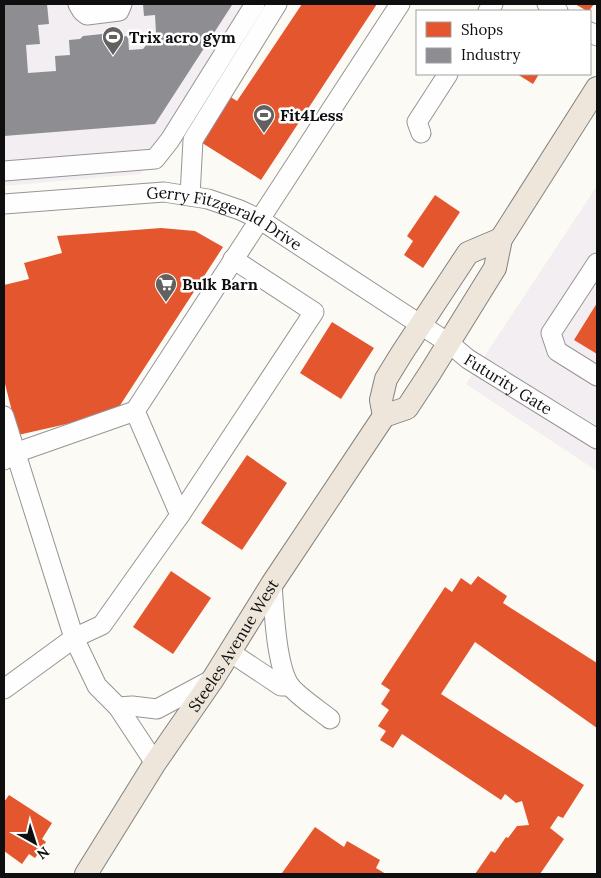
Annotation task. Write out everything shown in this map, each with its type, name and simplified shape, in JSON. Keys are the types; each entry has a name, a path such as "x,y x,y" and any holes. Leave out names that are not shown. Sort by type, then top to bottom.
{"main road":[{"path":"501,240 468,253 386,379 381,400 384,416 407,408 450,344 495,268 501,240 597,88"},
{"name":"Steeles Avenue West","path":"86,874 155,763 213,679 272,584 384,416"}],"street":[{"path":"78,4 87,15 119,11 122,4"},
{"path":"4,171 155,159 170,140 255,4"},
{"path":"190,196 193,140 277,4"},
{"path":"9,457 135,411 400,4"},
{"path":"421,133 417,122 447,75"},
{"name":"Gerry Fitzgerald Drive","path":"4,204 164,192 208,199 259,219 421,325"},
{"path":"4,689 74,638 102,625 180,515 314,312 233,259"},
{"path":"597,263 551,333 557,352 597,376"},
{"name":"Futurity Gate","path":"421,325 450,344 468,359 597,439"},
{"path":"135,411 180,515"},
{"path":"4,416 9,457 74,638 97,686 118,707 155,763"},
{"path":"272,584 278,651 290,686 330,719"},
{"path":"230,652 282,686 290,686"},
{"path":"118,707 157,708 213,679"}],"shaded area":[{"path":"4,4 243,4 141,174 4,186"},
{"path":"597,186 597,471 466,384"}],"building: Shops":[{"path":"302,4 377,4 261,180 199,141 229,96 237,101"},
{"path":"575,4 594,4 590,10 585,10"},
{"path":"519,75 538,75 533,84"},
{"path":"435,195 460,212 423,268 404,255 413,241 407,236"},
{"path":"161,228 195,231 223,247 117,410 72,428 71,423 18,435 4,380 4,285 29,279 24,263 62,253 57,236"},
{"path":"597,303 597,354 574,340"},
{"path":"332,322 374,348 341,399 300,373"},
{"path":"247,455 287,483 242,550 201,523"},
{"path":"171,571 211,598 173,654 133,627"},
{"path":"478,576 507,596 503,603 597,663 597,728 475,642 441,694 584,785 563,818 558,816 550,828 564,839 540,874 475,874 491,851 495,853 506,837 508,838 517,826 529,825 522,801 516,803 505,794 501,800 402,734 393,748 380,740 386,731 378,726 389,710 381,704 390,690 381,684 445,587 452,592 461,578 471,585"},
{"path":"9,795 52,823 42,839 46,842 35,858 29,854 22,864 4,851 4,802"},
{"path":"315,827 344,847 347,841 380,860 376,868 386,874 282,873"}],"building: Industry":[{"path":"4,4 47,4 49,24 38,25 40,44 26,45 28,73 56,71 55,56 70,55 69,40 80,39 83,36 112,33 116,37 128,36 129,50 143,49 156,33 155,15 144,16 143,4 232,5 155,124 4,136"}],"place":[{"name":"Trix acro gym","path":"113,56"},
{"name":"Fit4Less","path":"264,134"},
{"name":"Bulk Barn","path":"166,303"}]}
